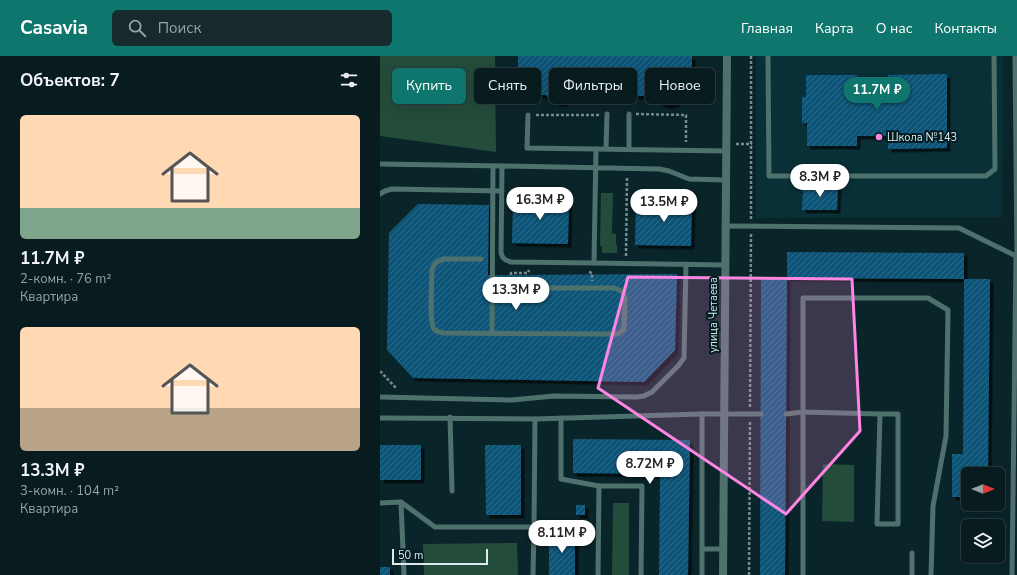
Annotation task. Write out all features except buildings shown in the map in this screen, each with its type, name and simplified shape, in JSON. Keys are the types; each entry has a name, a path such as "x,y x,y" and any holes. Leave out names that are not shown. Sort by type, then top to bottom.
{"street":[{"name":"улица Четаева","path":"724,575 725,180 727,56"}],"lane":[{"path":"768,56 769,176 986,176 995,169 994,56"},
{"path":"1012,575 1017,256 1015,56"},
{"path":"606,148 607,114"},
{"path":"629,149 630,114"},
{"path":"528,115 527,148 726,148"},
{"path":"594,263 596,149"},
{"path":"380,164 659,169 669,171 689,179 725,180"},
{"path":"492,334 493,166"},
{"path":"502,166 501,252 505,260 511,262 725,265"},
{"path":"380,194 384,191 392,189 502,191"},
{"path":"725,226 959,228 1017,256"},
{"path":"481,260 444,259 439,260 433,265 431,321 435,330 443,333 618,334 624,328 625,297 622,291 614,288 492,288"},
{"path":"380,397 512,400 554,396 636,397 647,395 678,366 684,358 686,264"},
{"path":"803,575 803,298 928,298 948,310 946,436 933,506 931,575"},
{"path":"786,414 803,412 898,414 898,524 877,524 880,414"},
{"path":"380,418 535,419 702,414 760,414"},
{"path":"702,414 702,575"},
{"path":"450,418 452,491"},
{"path":"561,418 560,479 599,486 642,486 641,575"},
{"path":"533,575 535,419"},
{"path":"598,575 599,486"},
{"path":"380,503 401,502 435,527 534,527"},
{"path":"401,502 404,575"},
{"path":"702,548 724,549"},
{"path":"912,553 912,575"}],"path":[{"path":"749,575 752,144 751,56"},
{"path":"726,148 752,144"},
{"path":"626,263 628,168"},
{"path":"512,273 527,273"},
{"path":"380,371 406,398"}],"highlighted area":[{"path":"628,277 852,279 860,431 786,514 598,388"}],"shaded area":[{"name":"Школа №143","path":"756,56 1003,56 1002,217 756,218"}],"green space":[{"path":"380,56 495,56 495,68 474,68 474,104 496,104 496,152 380,136"},
{"path":"601,193 613,193 612,233 616,234 617,253 602,253 602,246 600,246"},
{"path":"823,464 854,465 854,522 822,521"},
{"path":"613,503 629,503 629,575 612,575"},
{"path":"517,543 518,575 424,575 423,544"}],"place":[{"name":"Школа №143","path":"879,137"}]}
